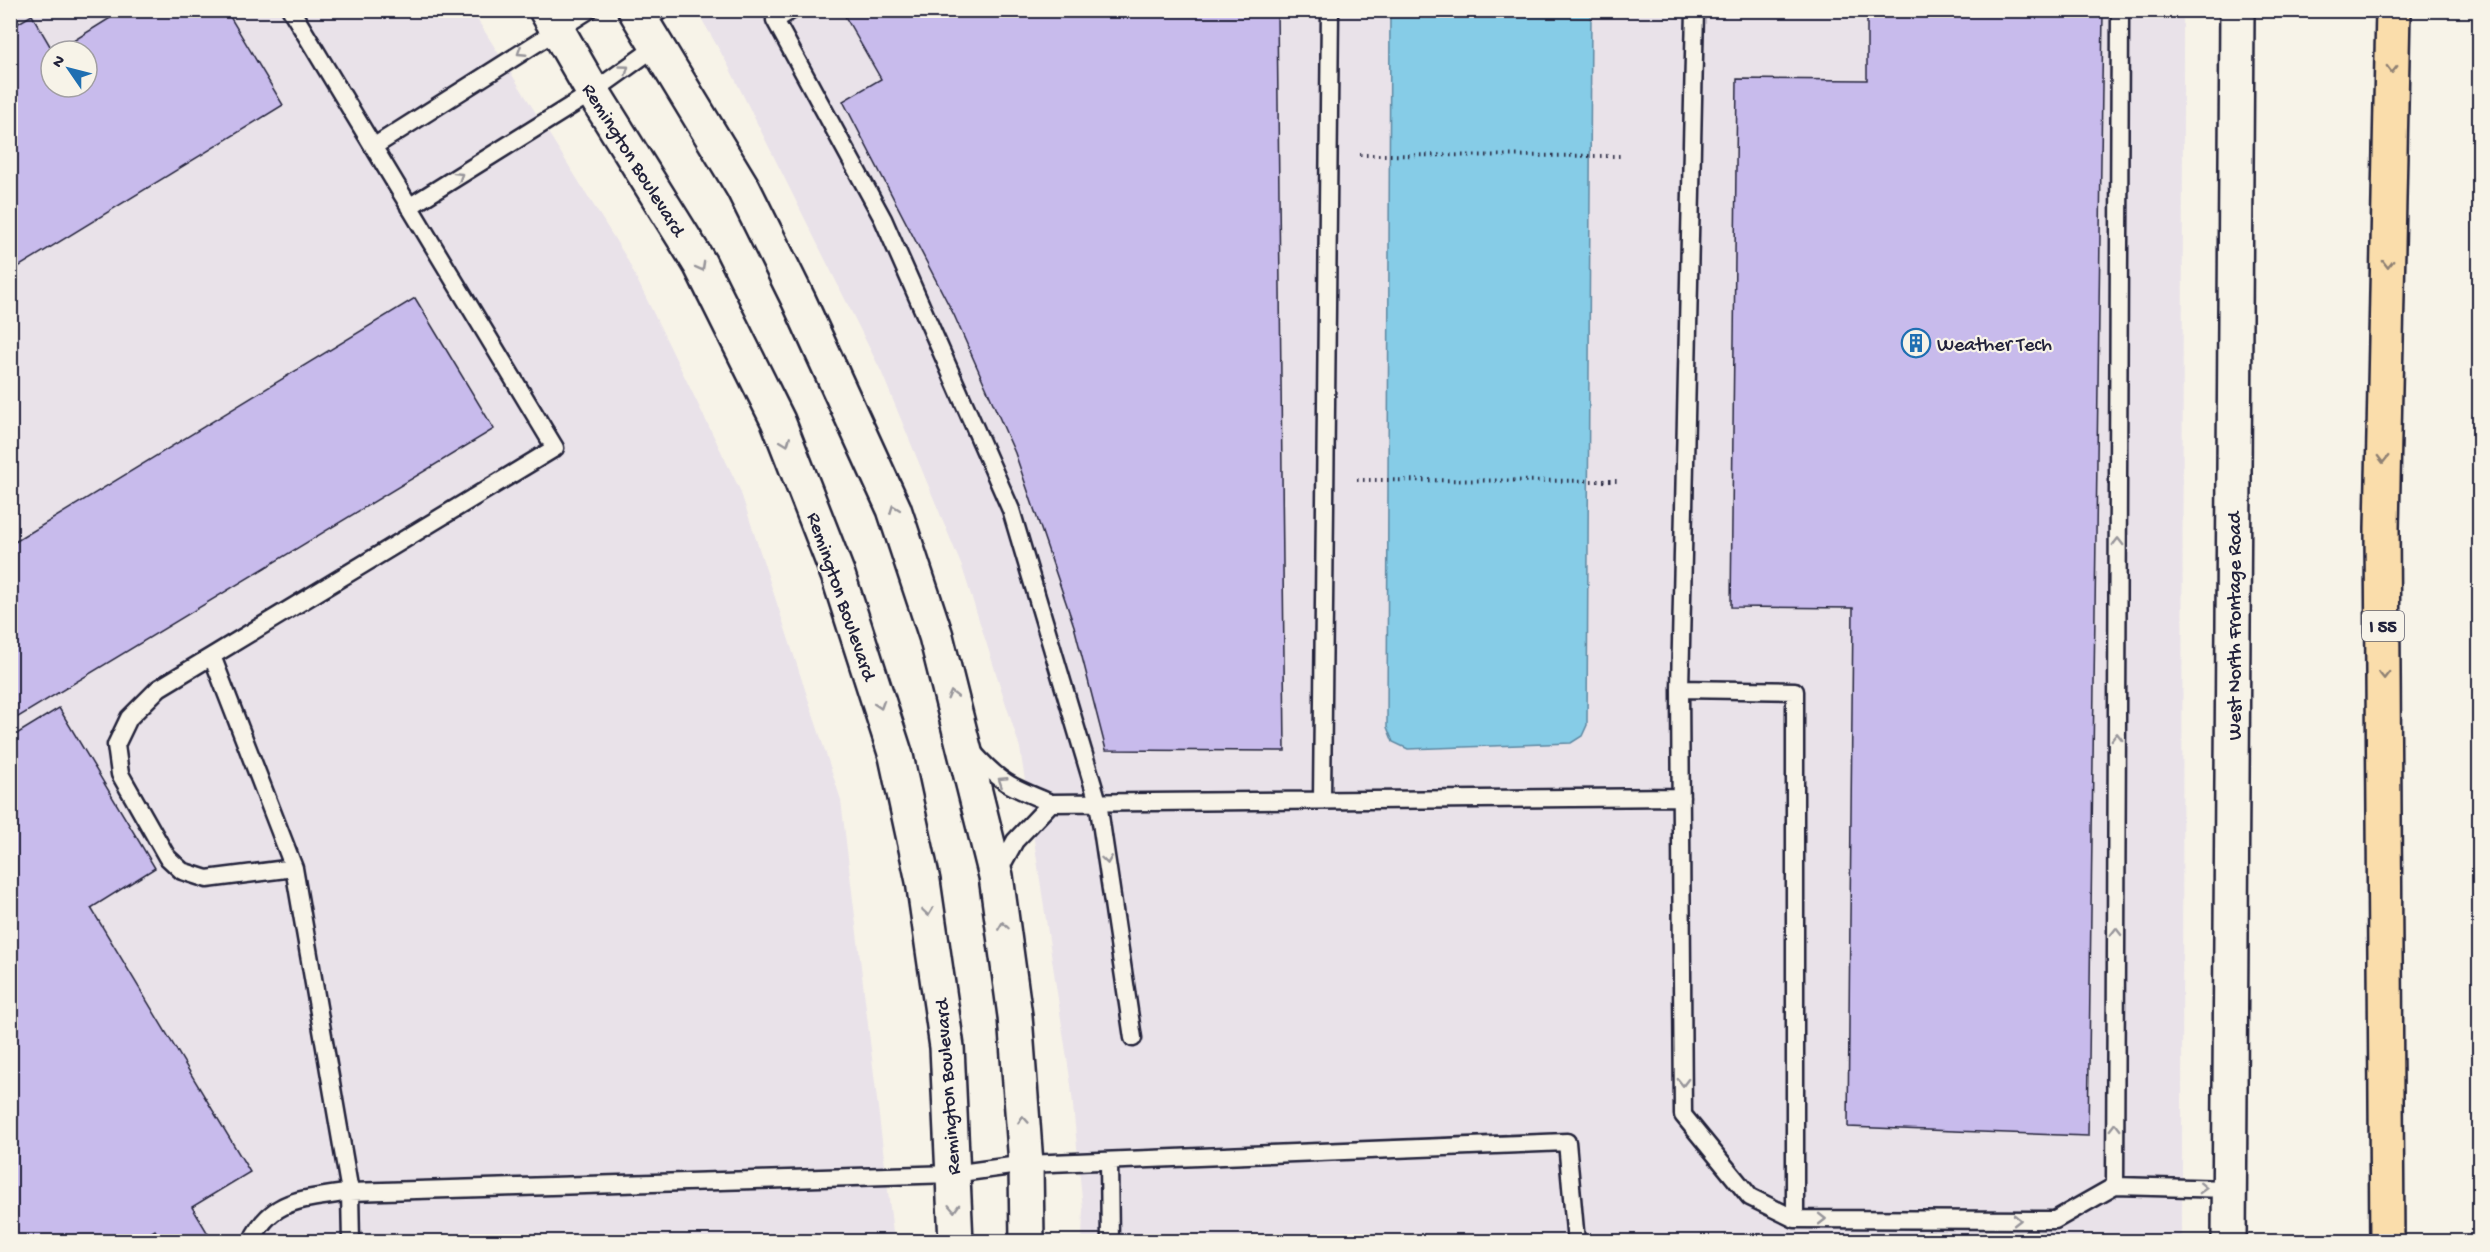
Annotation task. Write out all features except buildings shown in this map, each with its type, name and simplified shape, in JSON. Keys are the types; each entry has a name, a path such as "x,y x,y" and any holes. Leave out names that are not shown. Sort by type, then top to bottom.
{"highway":[{"name":"I 55","path":"2387,1242 2382,529 2393,10"}],"street":[{"name":"West North Frontage Road","path":"2229,1242 2237,10"},
{"name":"Remington Boulevard","path":"551,20 700,264 778,421 842,586 896,756 923,881 947,1047 956,1242"},
{"path":"649,22 742,188 799,301 894,509 936,636 996,876 1015,1016 1026,1164 1027,1242"}],"lane":[{"path":"291,10 555,448 159,688 129,718 116,745 120,774 166,857 182,871 207,879 294,868"},
{"path":"373,147 551,20 589,10"},
{"path":"792,10 775,20 883,219 1011,510 1098,802 1133,1038"},
{"path":"1322,800 1330,10"},
{"path":"1695,10 1680,689 1683,1115 1750,1197 1795,1219 2055,1220 2115,1186 2229,1189"},
{"path":"2115,1186 2120,10"},
{"path":"409,207 593,92 649,22"},
{"path":"212,656 294,868 350,1192 351,1242"},
{"path":"1680,689 1795,691 1795,1219"},
{"path":"964,743 995,777 1017,790 1051,803 1681,797"},
{"path":"996,876 1015,842 1051,803"},
{"path":"251,1242 259,1225 271,1211 288,1203 350,1192 952,1174 1026,1164 1568,1142 1576,1242"},
{"path":"1109,1161 1110,1242"}],"path":[{"path":"1360,155 1620,156"},
{"path":"1358,480 1618,481"}],"shaded area":[{"path":"10,11 472,11 626,257 740,490 841,800 894,1241 11,1241"},
{"path":"697,11 2183,11 2182,1241 1082,1241 1083,1209 1071,1085 1020,748 962,567 881,371 728,65"}],"water":[{"path":"1390,11 1591,11 1587,725 1582,736 1571,743 1408,749 1393,742 1387,727"}],"place":[{"name":"Weather Tech","path":"1916,343"}]}
